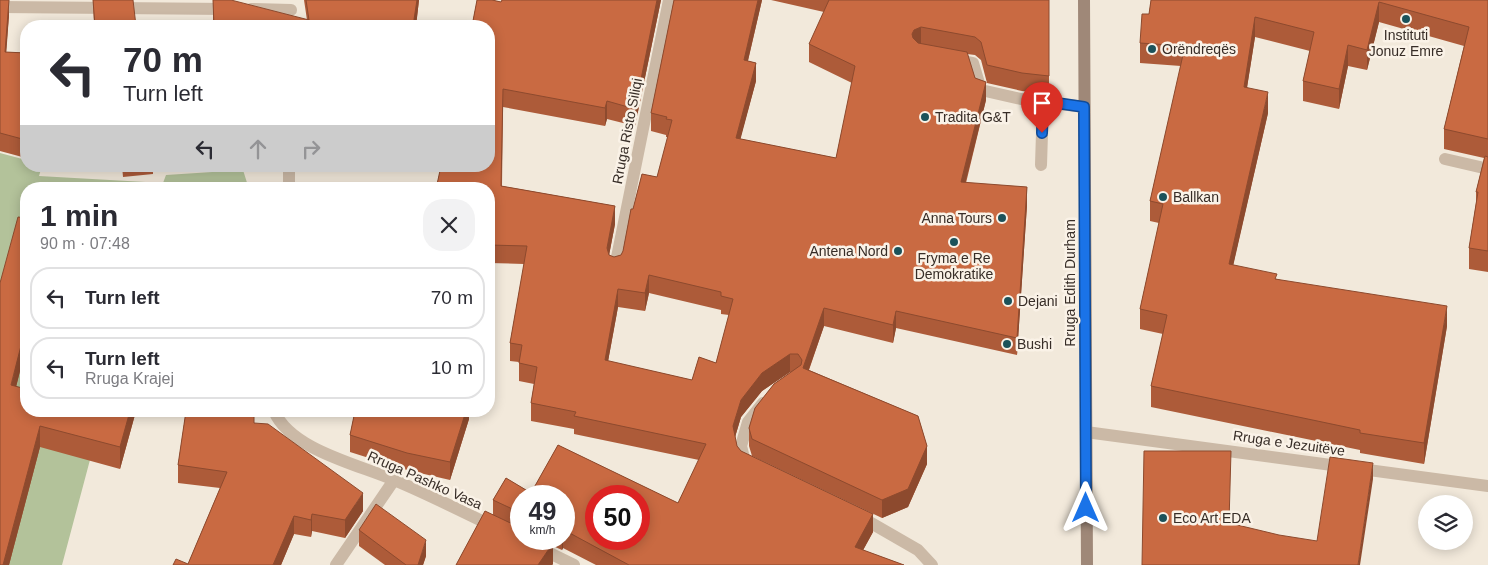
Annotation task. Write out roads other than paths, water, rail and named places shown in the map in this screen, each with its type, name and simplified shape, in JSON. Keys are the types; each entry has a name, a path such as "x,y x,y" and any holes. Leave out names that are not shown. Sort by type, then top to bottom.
{"main road":[{"name":"Rruga Edith Durham","path":"1084,0 1087,565"}],"street":[{"name":"Rruga Risto Siliqi","path":"615,268 669,0"},
{"path":"0,7 291,5 292,20"},
{"path":"937,56 973,63 981,90 1021,99 1084,107"},
{"path":"1041,165 1043,101"},
{"path":"1445,159 1488,169"},
{"path":"759,470 744,462 741,446 748,422 768,396 775,392"},
{"name":"Rruga Pashko Vasa","path":"276,417 293,436 328,455 394,480 502,531"},
{"name":"Rruga e Jezuitëve","path":"1086,432 1488,486"},
{"path":"336,565 394,480"},
{"path":"845,509 890,532 918,550 932,565"},
{"path":"542,550 574,565"}],"place":[{"name":"Instituti Jonuz Emre","path":"1406,19"},
{"name":"Orëndreqës","path":"1152,49"},
{"name":"Tradita G&T","path":"925,117"},
{"name":"Ballkan","path":"1163,197"},
{"name":"Anna Tours","path":"1002,218"},
{"name":"Fryma e Re Demokratike","path":"954,242"},
{"name":"Antena Nord","path":"898,251"},
{"name":"Dejani","path":"1008,301"},
{"name":"Bushi","path":"1007,344"},
{"name":"Eco Art EDA","path":"1163,518"}]}
